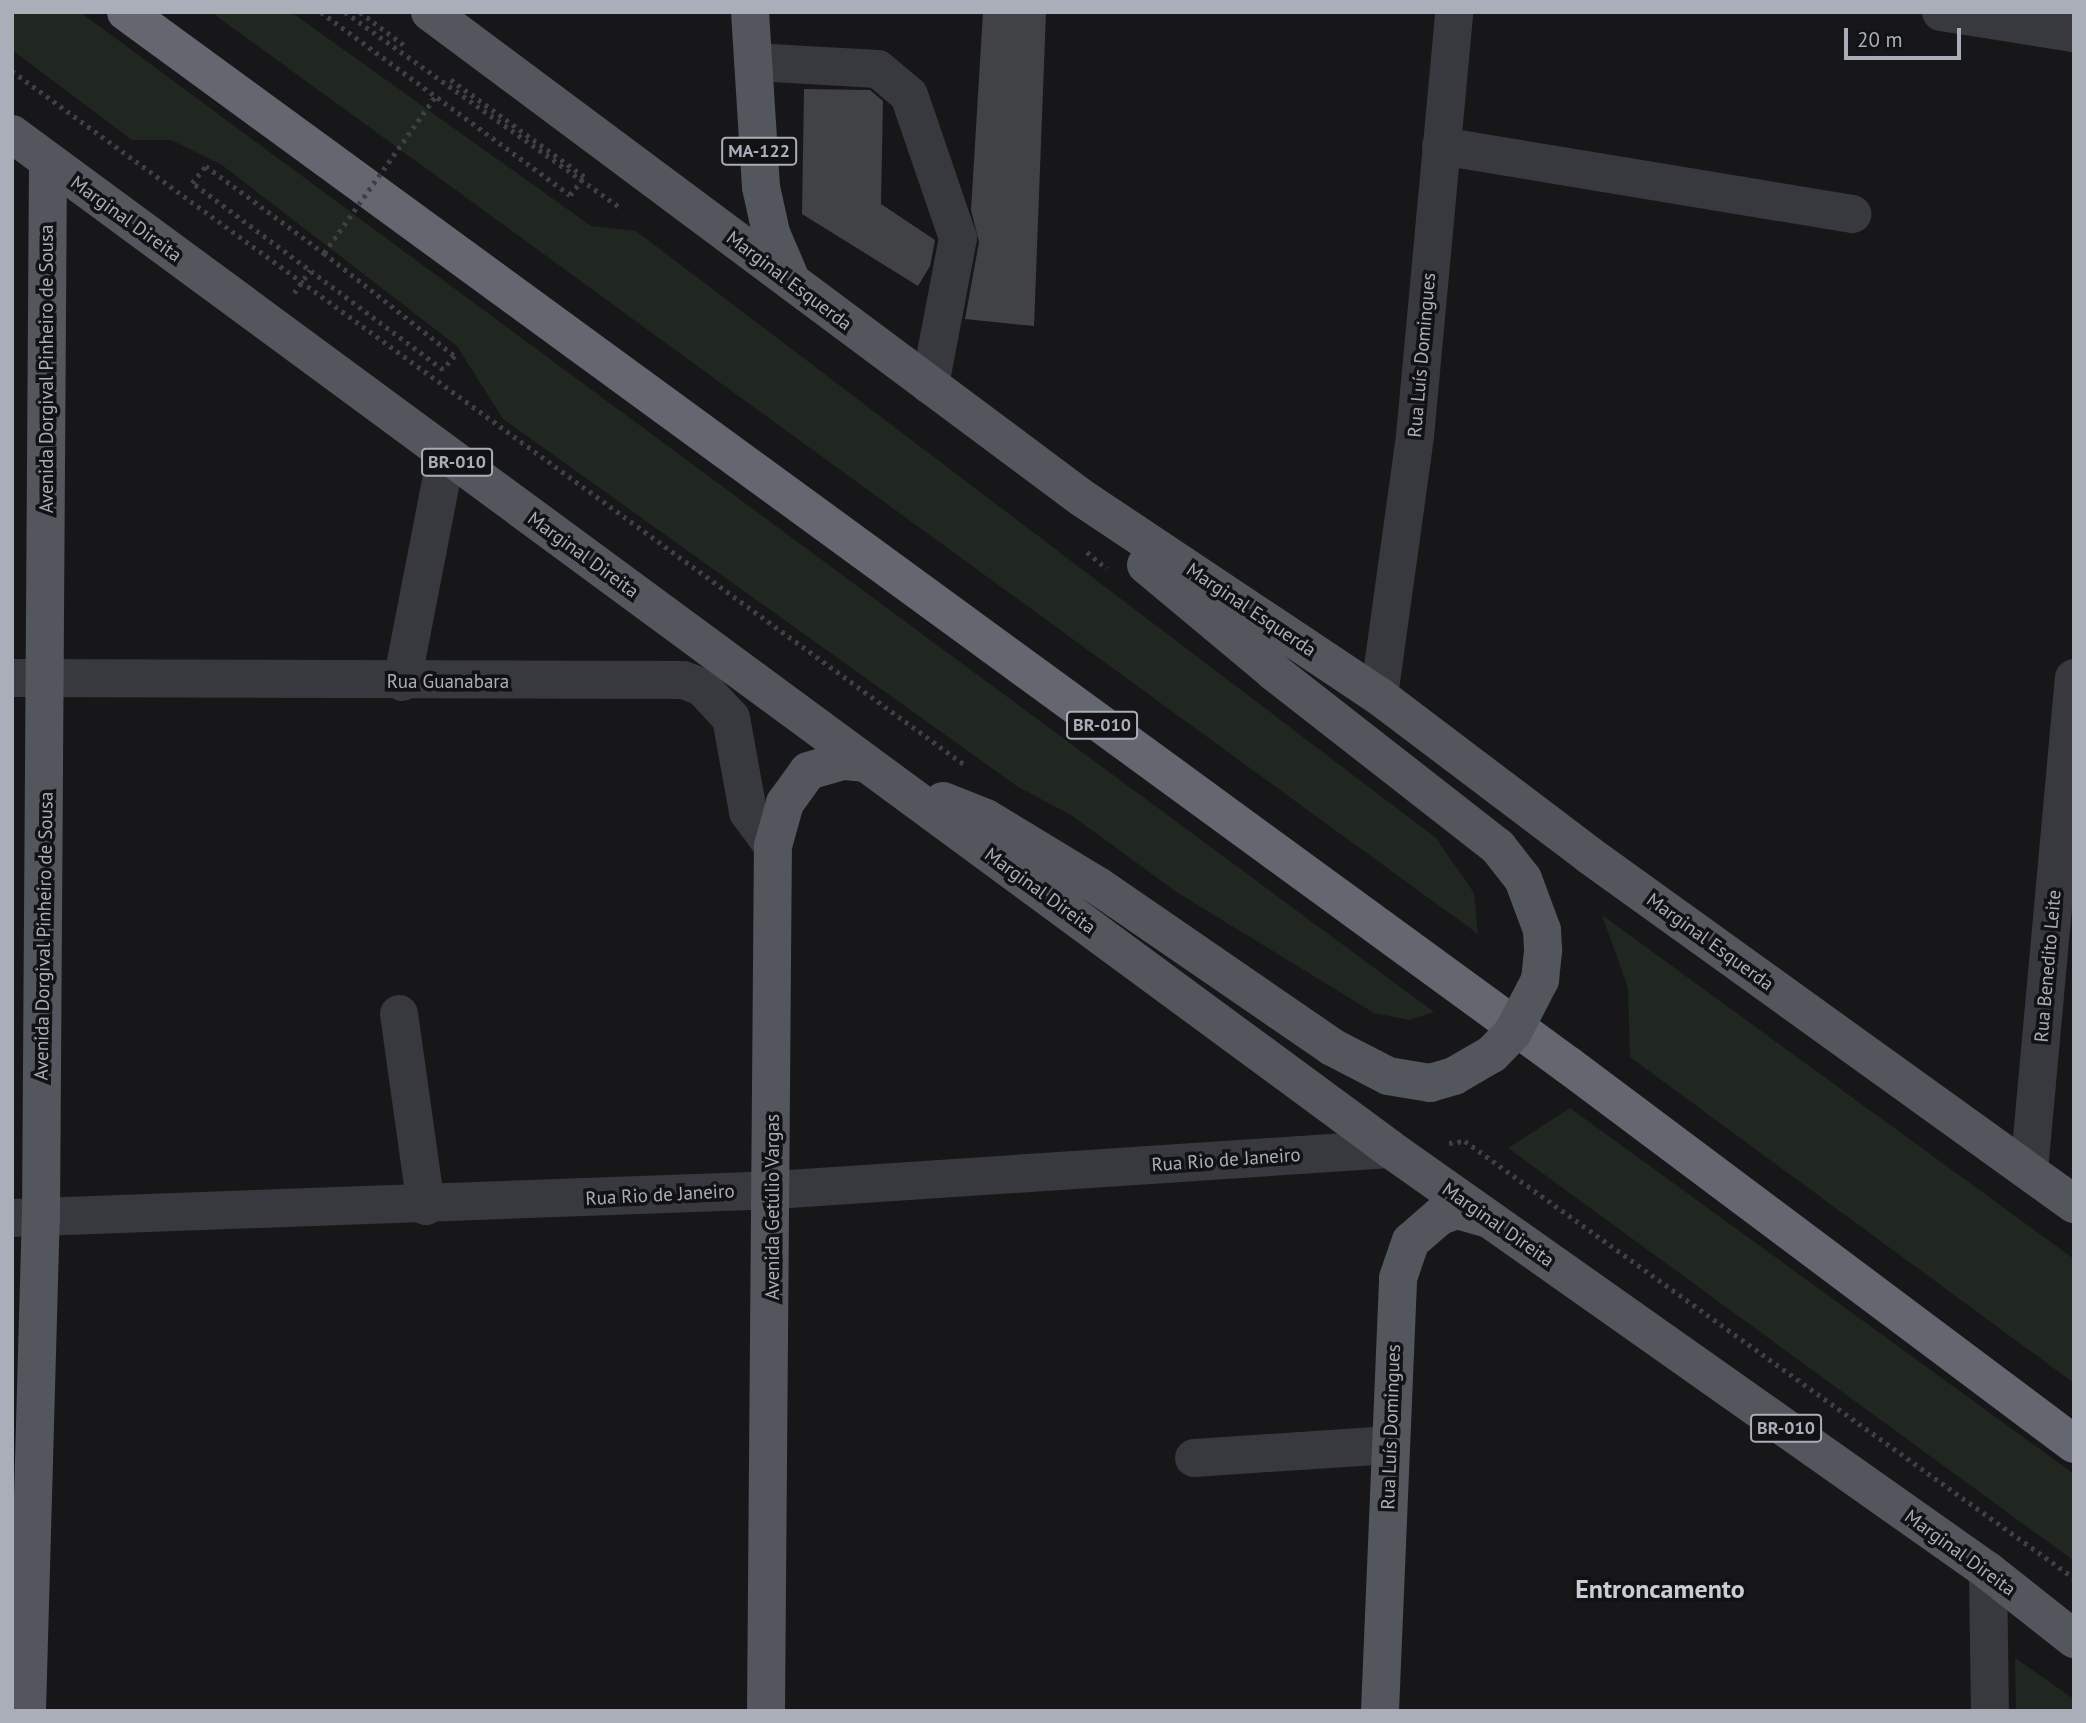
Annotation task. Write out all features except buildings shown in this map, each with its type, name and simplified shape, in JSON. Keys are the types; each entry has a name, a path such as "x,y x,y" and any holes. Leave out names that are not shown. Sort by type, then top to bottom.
{"highway":[{"name":"BR-010","path":"126,12 1568,1065 2074,1444"}],"main road":[{"name":"Marginal Esquerda","path":"430,12 1082,498 1379,696 1589,855 2074,1205"},
{"name":"MA-122","path":"750,12 761,187 771,233 793,284"},
{"name":"Marginal Direita","path":"12,134 1390,1149 1988,1571 2074,1639"},
{"name":"Avenida Dorgival Pinheiro de Sousa","path":"27,1711 29,678 48,162"},
{"path":"877,771 986,818 1098,886 1332,1047 1388,1076 1430,1083 1454,1076 1492,1054 1513,1032 1540,980 1542,930 1523,879 1498,847 1273,671 1155,573 1082,498"},
{"name":"Avenida Getúlio Vargas","path":"766,1711 774,1190 773,846 785,803 808,771 844,761 877,771"},
{"name":"Rua Luís Domingues","path":"1380,1711 1397,1289 1410,1241 1422,1227 1457,1210 1494,1221"}],"street":[{"name":"Rua Luís Domingues","path":"1379,696 1415,436 1454,12"},
{"path":"1941,12 2074,33"},
{"path":"753,62 877,69 909,95 958,238 930,385"},
{"path":"1441,146 1852,214"},
{"path":"402,682 446,455"},
{"name":"Rua Guanabara","path":"29,678 402,682 660,678 702,687 731,718 748,812 773,846"},
{"name":"Rua Benedito Leite","path":"2029,1171 2074,678"},
{"path":"400,1014 426,1206"},
{"name":"Rua Rio de Janeiro","path":"27,1219 426,1206 774,1190 1390,1149"},
{"path":"1194,1458 1390,1445"},
{"path":"1988,1571 1990,1711"}],"path":[{"path":"321,12 570,195 584,177 449,79"},
{"path":"345,12 627,212"},
{"path":"12,71 966,766"},
{"path":"324,253 435,97"},
{"path":"206,166 324,253 455,356 443,370 192,183 206,166"},
{"path":"1084,550 1116,576"},
{"path":"1390,1149 1465,1141 2074,1578"}],"shaded area":[{"path":"12,12 80,12 1434,1012 1409,1020 1374,1013 1178,893 1071,815 1018,787 503,419 457,346 222,165 171,140 132,140 12,50"},
{"path":"211,12 291,12 591,226 636,231 1436,838 1474,893 1478,934"},
{"path":"1602,915 2074,1259 2074,1383 1630,1057 1628,988"},
{"path":"1570,1108 2074,1474 2074,1561 1508,1148"},
{"path":"2015,1658 2074,1699 2074,1711 2016,1711"}],"district":[{"name":"Entroncamento","path":"1660,1589"}]}
